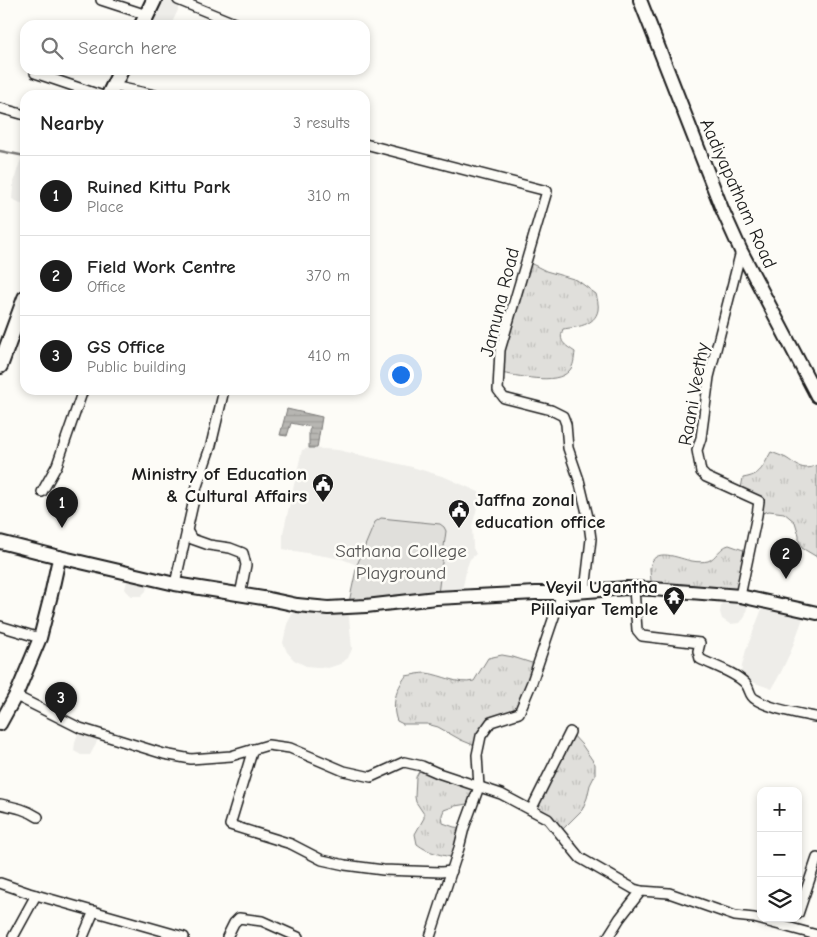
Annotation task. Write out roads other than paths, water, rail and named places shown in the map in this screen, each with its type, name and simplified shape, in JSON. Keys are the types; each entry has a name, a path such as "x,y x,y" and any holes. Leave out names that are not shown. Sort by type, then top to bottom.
{"main road":[{"path":"144,20 154,0"},
{"name":"Aadiyapatham Road","path":"640,0 722,209 741,251 817,396"},
{"path":"111,90 118,75"},
{"path":"0,366 20,312"},
{"path":"0,542 175,584 297,605 328,608 444,598 653,588 740,596 817,613"},
{"path":"0,724 16,696 40,638 51,596 58,557"}],"street":[{"path":"101,0 144,20"},
{"path":"178,0 227,20"},
{"path":"43,75 86,90"},
{"path":"0,108 20,114"},
{"name":"Jamuna Road","path":"370,145 547,191 500,350 498,390 504,398 551,410 564,416 568,448 579,480 591,539 585,591"},
{"name":"Raani Veethy","path":"740,596 758,515 759,501 706,477 701,472 697,450 701,438 709,377 741,251"},
{"path":"42,492 57,465 80,395"},
{"path":"175,584 197,486 211,445 223,395"},
{"path":"186,530 192,539 243,553 246,565 240,595"},
{"path":"634,589 637,630 642,636 700,643 698,651 700,659 729,672 746,683 751,696 756,700 780,709 815,717"},
{"path":"430,937 464,828 479,787 476,755 481,736 491,722 519,713 532,682 562,593"},
{"path":"0,626 40,638"},
{"path":"16,696 80,728 164,754 192,759 231,756 268,745 290,748 344,772 371,778 404,762 422,766 501,794 548,819 580,858 634,889 669,893 735,916 754,918 817,935"},
{"path":"531,810 570,732"},
{"path":"253,749 230,825 291,844 322,860 345,865 383,870 452,871"},
{"path":"0,804 30,812 38,817"},
{"path":"802,902 817,858"},
{"path":"0,883 184,937"},
{"path":"608,937 641,891"},
{"path":"13,937 36,895"},
{"path":"83,937 94,911"},
{"path":"227,937 234,923 239,918 262,921 298,937"},
{"path":"793,928 795,922"}],"waterway":[{"path":"0,151 20,155"}],"place":[{"name":"Ministry of Education & Cultural Affairs","path":"323,503"},
{"name":"Ruined Kittu Park","path":"62,528"},
{"name":"Jaffna zonal education office","path":"459,529"},
{"name":"Field Work Centre","path":"786,579"},
{"name":"Veyil Ugantha Pillaiyar Temple","path":"674,616"},
{"name":"GS Office","path":"61,723"}],"park label":[{"name":"Sathana College Playground","path":"401,561"}]}
